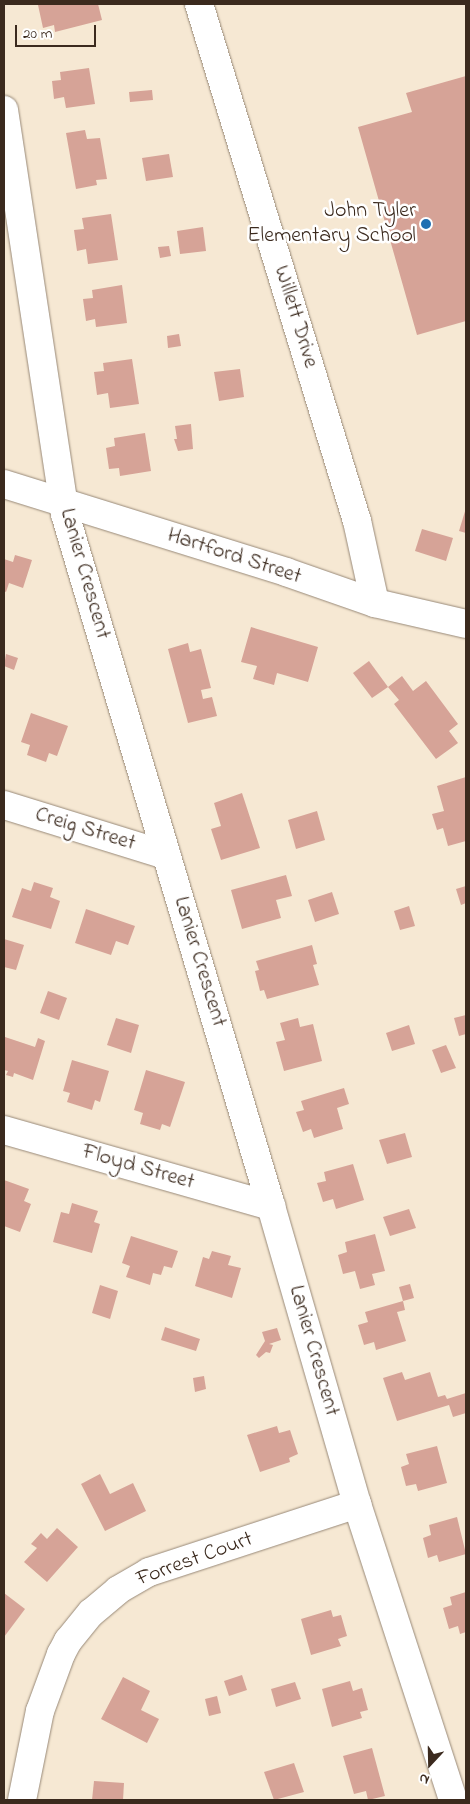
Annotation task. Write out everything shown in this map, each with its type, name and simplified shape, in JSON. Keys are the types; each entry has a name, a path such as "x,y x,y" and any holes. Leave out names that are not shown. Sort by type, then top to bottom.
{"street":[{"name":"Willett Drive","path":"199,4 358,521 375,603"},
{"name":"Lanier Crescent","path":"4,110 8,159 63,503 357,1504 452,1800"},
{"name":"Hartford Street","path":"4,484 375,603 466,624"},
{"name":"Creig Street","path":"4,805 166,855"},
{"name":"Floyd Street","path":"4,1130 271,1206"},
{"name":"Forrest Court","path":"22,1800 40,1711 58,1662 68,1641 91,1614 118,1590 149,1572 357,1504"}],"building":[{"path":"98,4 102,20 55,32 54,25 43,28 38,5"},
{"path":"89,68 95,104 66,108 64,97 54,99 52,81 61,80 60,72"},
{"name":"John Tyler Elementary School","path":"466,76 466,321 417,335 358,127 412,112 406,93"},
{"path":"152,90 153,100 130,102 129,92"},
{"path":"85,130 87,139 100,138 107,179 96,180 97,185 76,189 66,133"},
{"path":"169,154 173,177 146,181 142,158"},
{"path":"111,214 118,260 88,264 86,249 77,251 74,230 84,229 82,218"},
{"path":"203,227 206,251 180,254 177,231"},
{"path":"169,246 171,256 160,258 158,247"},
{"path":"122,285 127,323 96,327 95,319 86,321 83,299 93,298 92,290"},
{"path":"179,334 181,346 168,348 167,336"},
{"path":"132,359 139,404 110,408 108,393 97,395 94,372 104,371 103,363"},
{"path":"240,369 244,397 219,401 214,372"},
{"path":"191,424 193,449 178,451 174,439 177,439 175,426"},
{"path":"145,433 151,471 120,476 119,468 109,469 106,448 115,446 114,438"},
{"path":"466,508 466,533 459,531"},
{"path":"422,529 453,538 446,561 415,551"},
{"path":"15,555 32,560 23,588 9,583 6,592 4,591 4,559 13,562"},
{"path":"251,627 318,647 308,682 277,673 274,685 253,679 257,666 241,662"},
{"path":"188,643 190,652 201,649 211,688 201,690 203,699 212,697 217,716 188,723 168,649"},
{"path":"6,654 18,658 14,670 4,666"},
{"path":"369,661 388,687 372,698 353,673"},
{"path":"402,676 413,691 426,681 458,724 449,731 458,743 436,759 394,704 399,700 388,687"},
{"path":"31,713 68,726 57,756 49,753 46,762 27,755 30,745 21,742"},
{"path":"466,777 466,841 448,846 443,828 437,830 432,814 444,811 437,786"},
{"path":"242,793 260,848 221,860 211,829 221,826 214,803"},
{"path":"317,811 325,840 296,849 288,820"},
{"path":"286,875 292,896 276,900 281,918 242,929 231,890"},
{"path":"34,882 53,888 50,897 60,901 51,929 12,917 22,888 31,891"},
{"path":"466,886 466,903 461,905 456,889"},
{"path":"332,892 339,914 315,922 308,900"},
{"path":"409,906 415,926 400,930 394,911"},
{"path":"86,909 135,926 128,945 116,941 111,955 75,943"},
{"path":"4,939 24,945 16,970 4,967"},
{"path":"312,945 317,964 313,965 319,985 267,999 264,990 260,991 255,971 259,970 256,961"},
{"path":"48,991 67,998 59,1020 40,1013"},
{"path":"466,1015 466,1034 459,1036 454,1018"},
{"path":"116,1018 139,1025 131,1053 107,1045"},
{"path":"298,1018 300,1027 313,1024 322,1061 284,1071 276,1042 285,1040 280,1023"},
{"path":"409,1025 415,1044 392,1051 386,1033"},
{"path":"5,1037 35,1047 38,1038 45,1041 33,1080 14,1073 13,1077 6,1075 8,1071 4,1070"},
{"path":"446,1045 456,1068 441,1073 432,1050"},
{"path":"72,1060 109,1071 100,1102 95,1100 92,1110 67,1102 70,1093 63,1091"},
{"path":"146,1070 185,1082 170,1127 162,1124 160,1130 140,1124 143,1113 134,1110"},
{"path":"344,1088 349,1104 337,1108 343,1129 314,1138 311,1129 303,1132 296,1112 304,1110 301,1101"},
{"path":"405,1133 412,1157 387,1164 379,1140"},
{"path":"353,1164 364,1200 336,1209 333,1199 323,1202 317,1183 326,1181 324,1172"},
{"path":"4,1180 29,1189 24,1201 31,1204 20,1232 4,1226"},
{"path":"72,1203 98,1211 94,1222 100,1224 92,1253 53,1242 61,1212 69,1214"},
{"path":"409,1209 416,1228 390,1236 383,1217"},
{"path":"375,1234 385,1271 372,1274 375,1285 360,1289 355,1271 343,1274 338,1255 347,1252 345,1242"},
{"path":"131,1236 178,1251 172,1268 164,1266 161,1275 153,1273 150,1285 126,1277 130,1266 122,1263"},
{"path":"212,1251 231,1256 228,1265 241,1268 232,1298 195,1286 203,1257 209,1259"},
{"path":"410,1284 414,1298 403,1301 399,1287"},
{"path":"100,1285 118,1291 110,1319 92,1313"},
{"path":"403,1301 405,1310 397,1312 406,1341 376,1350 374,1342 364,1345 358,1325 368,1322 365,1312"},
{"path":"165,1327 200,1339 196,1351 161,1340"},
{"path":"277,1328 281,1340 269,1344 273,1345 270,1353 266,1352 259,1358 256,1355 265,1341 262,1332"},
{"path":"402,1372 405,1380 430,1372 438,1397 445,1395 447,1399 466,1393 466,1413 453,1417 449,1405 397,1421 383,1378"},
{"path":"204,1376 206,1389 195,1392 193,1378"},
{"path":"277,1426 279,1433 290,1430 298,1454 289,1458 290,1462 260,1472 247,1435"},
{"path":"437,1446 447,1483 418,1491 416,1484 406,1486 401,1467 409,1464 406,1454"},
{"path":"100,1474 110,1494 133,1483 146,1511 105,1531 81,1484"},
{"path":"457,1517 466,1554 439,1562 437,1555 428,1558 423,1538 431,1535 429,1525"},
{"path":"57,1528 78,1547 47,1582 24,1562 37,1548 31,1544 41,1533 47,1539"},
{"path":"466,1592 466,1632 460,1634 458,1626 449,1629 443,1608 452,1605 450,1597"},
{"path":"4,1593 25,1609 4,1637"},
{"path":"331,1610 333,1617 341,1615 347,1636 338,1639 341,1646 311,1655 301,1619"},
{"path":"242,1675 247,1690 229,1696 224,1681"},
{"path":"123,1677 150,1691 141,1710 159,1719 147,1743 101,1719"},
{"path":"350,1681 353,1691 362,1688 368,1710 360,1712 362,1718 332,1727 322,1689"},
{"path":"295,1682 301,1699 276,1707 271,1689"},
{"path":"217,1696 221,1713 209,1716 205,1699"},
{"path":"372,1748 385,1796 368,1800 366,1791 354,1794 343,1756"},
{"path":"294,1763 304,1792 274,1800 264,1772"},
{"path":"94,1781 124,1783 123,1800 92,1800"}],"place":[{"name":"John Tyler Elementary School","path":"426,224"}]}
